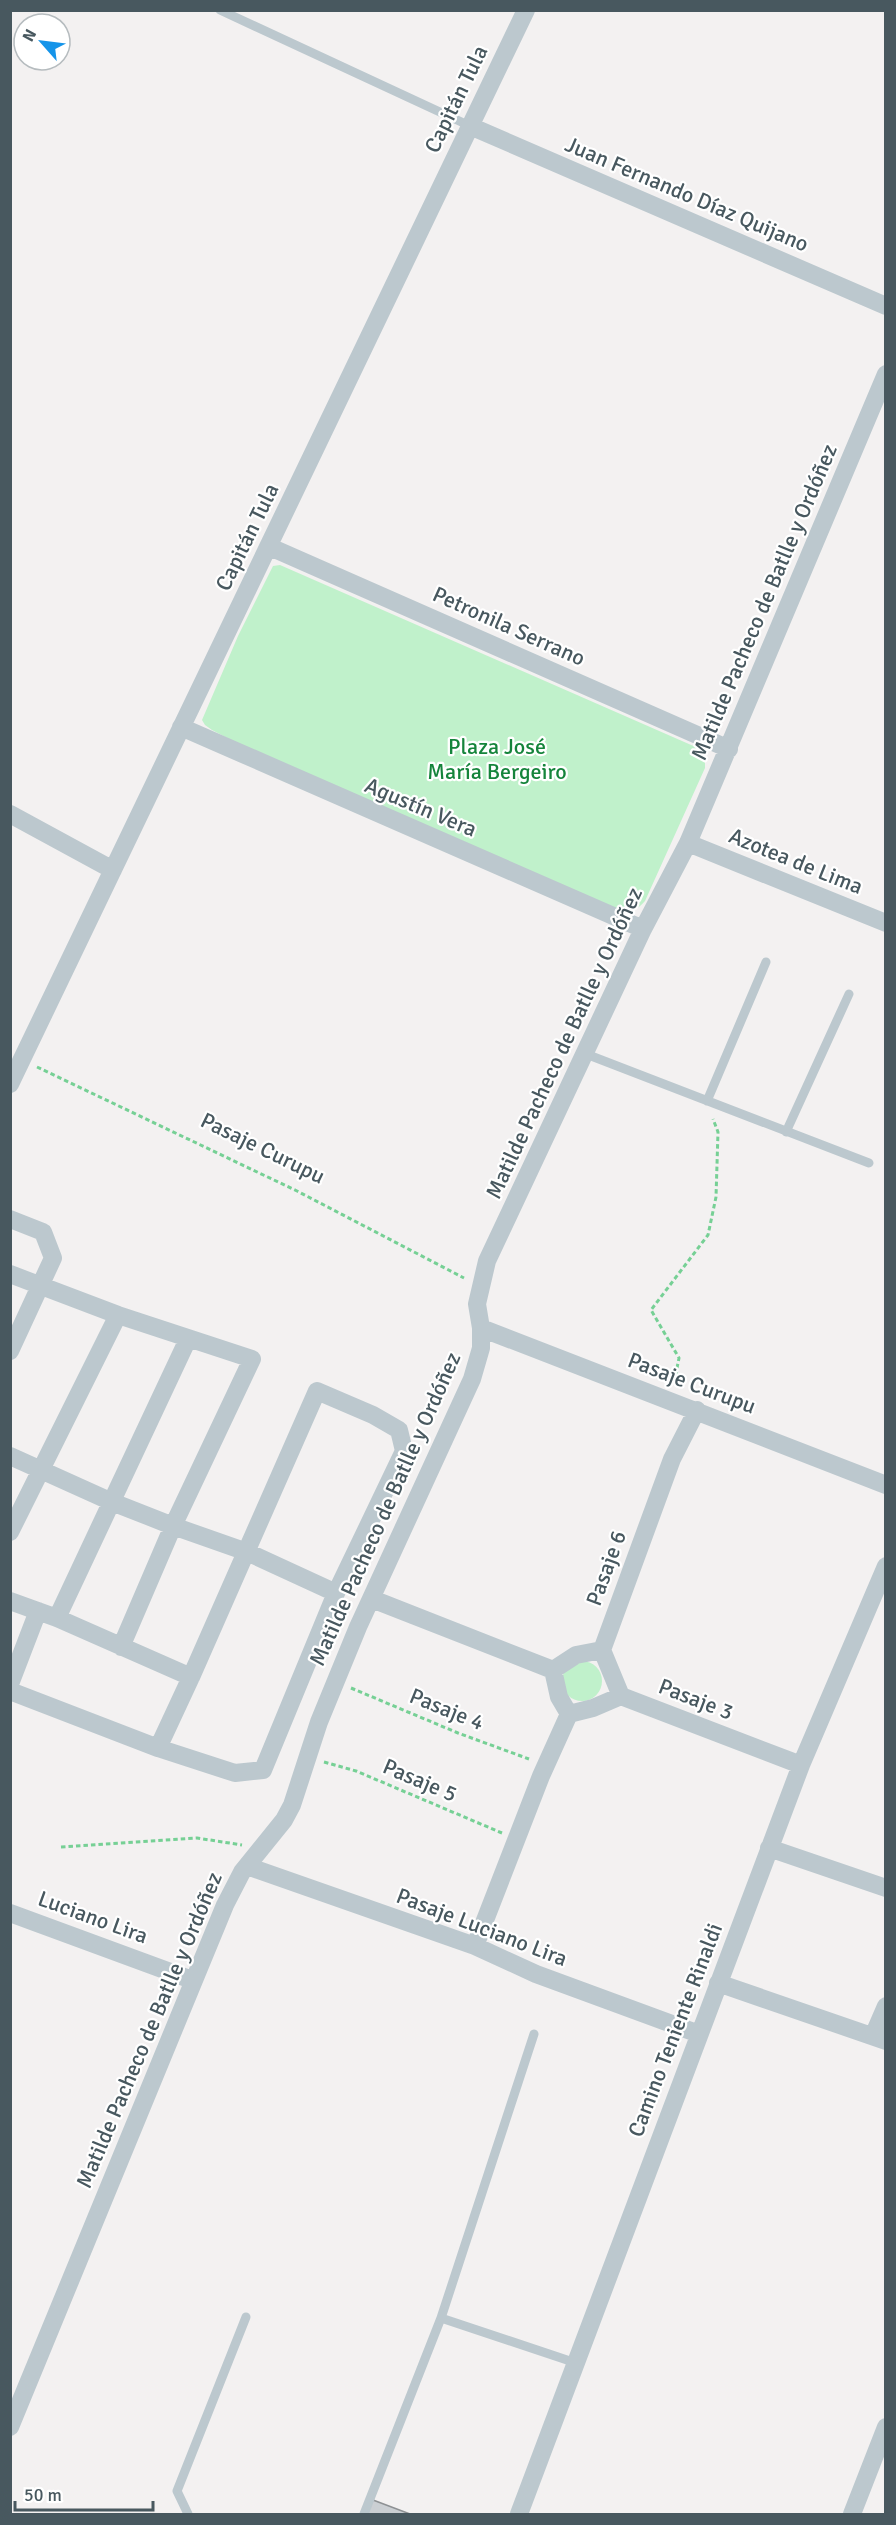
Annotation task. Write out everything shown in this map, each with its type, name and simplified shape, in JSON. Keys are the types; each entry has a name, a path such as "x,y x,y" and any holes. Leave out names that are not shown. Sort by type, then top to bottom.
{"street":[{"name":"Capitán Tula","path":"10,1084 270,547 526,10"},
{"name":"Juan Fernando Díaz Quijano","path":"470,126 885,306"},
{"name":"Matilde Pacheco de Batlle y Ordóñez","path":"10,2427 192,1980 225,1905 246,1866 285,1820 296,1795 318,1722 472,1379 481,1348 481,1328 477,1304 479,1285 487,1261 586,1054 643,928 688,843 885,374"},
{"name":"Petronila Serrano","path":"270,547 729,749"},
{"name":"Agustín Vera","path":"181,728 643,928"},
{"path":"10,814 113,870"},
{"name":"Azotea de Lima","path":"688,843 885,923"},
{"path":"10,1219 43,1232 53,1258 10,1351"},
{"path":"10,1274 118,1315 252,1359 173,1526 121,1647"},
{"path":"10,1532 118,1315"},
{"name":"Pasaje Curupu","path":"481,1328 670,1399 885,1485"},
{"path":"57,1618 188,1339"},
{"path":"10,1691 158,1748 236,1773 263,1770 336,1593 404,1451 399,1430 373,1415 317,1391 158,1748"},
{"name":"Pasaje 6","path":"602,1650 672,1459 697,1410"},
{"path":"10,1456 112,1502 247,1552 336,1593"},
{"name":"Camino Teniente Rinaldi","path":"519,2514 801,1765 885,1567"},
{"path":"372,1599 553,1670"},
{"path":"10,1601 57,1618 191,1677"},
{"path":"10,1684 38,1611"},
{"path":"553,1670 576,1655 602,1650 621,1696 593,1708 570,1714"},
{"path":"553,1670 559,1697 570,1714"},
{"name":"Pasaje 3","path":"621,1696 801,1765"},
{"path":"475,1946 546,1765 570,1714"},
{"path":"769,1848 885,1888"},
{"name":"Pasaje Luciano Lira","path":"246,1866 475,1946 536,1974 699,2034"},
{"name":"Luciano Lira","path":"10,1912 192,1980"},
{"path":"718,1983 879,2039 885,2006"},
{"path":"852,2514 885,2427"}],"lane":[{"path":"220,10 470,126"},
{"path":"707,1101 766,962"},
{"path":"786,1132 849,994"},
{"path":"586,1054 869,1163"},
{"path":"364,2514 441,2318 534,2034"},
{"path":"188,2514 177,2492 246,2317"},
{"path":"441,2318 576,2363"}],"path":[{"name":"Pasaje Curupu","path":"22,1060 297,1191 479,1285"},
{"path":"670,1399 679,1358 651,1310 708,1235 716,1197 718,1132 707,1101"},
{"name":"Pasaje 4","path":"336,1682 458,1733 546,1765"},
{"name":"Pasaje 5","path":"308,1757 356,1771 517,1840"},
{"path":"62,1847 197,1838 244,1845 246,1866"}],"green space":[{"name":"Plaza José María Bergeiro","path":"280,565 698,748 705,760 705,768 645,901 638,908 622,913 231,740 205,725 202,720 238,636 273,566"},
{"path":"582,1661 590,1662 596,1667 601,1673 601,1689 596,1695 590,1700 582,1701 574,1700 568,1695 563,1689 562,1681 563,1673 568,1667 574,1662"}],"building":[{"path":"373,2500 410,2514 367,2514"}]}
